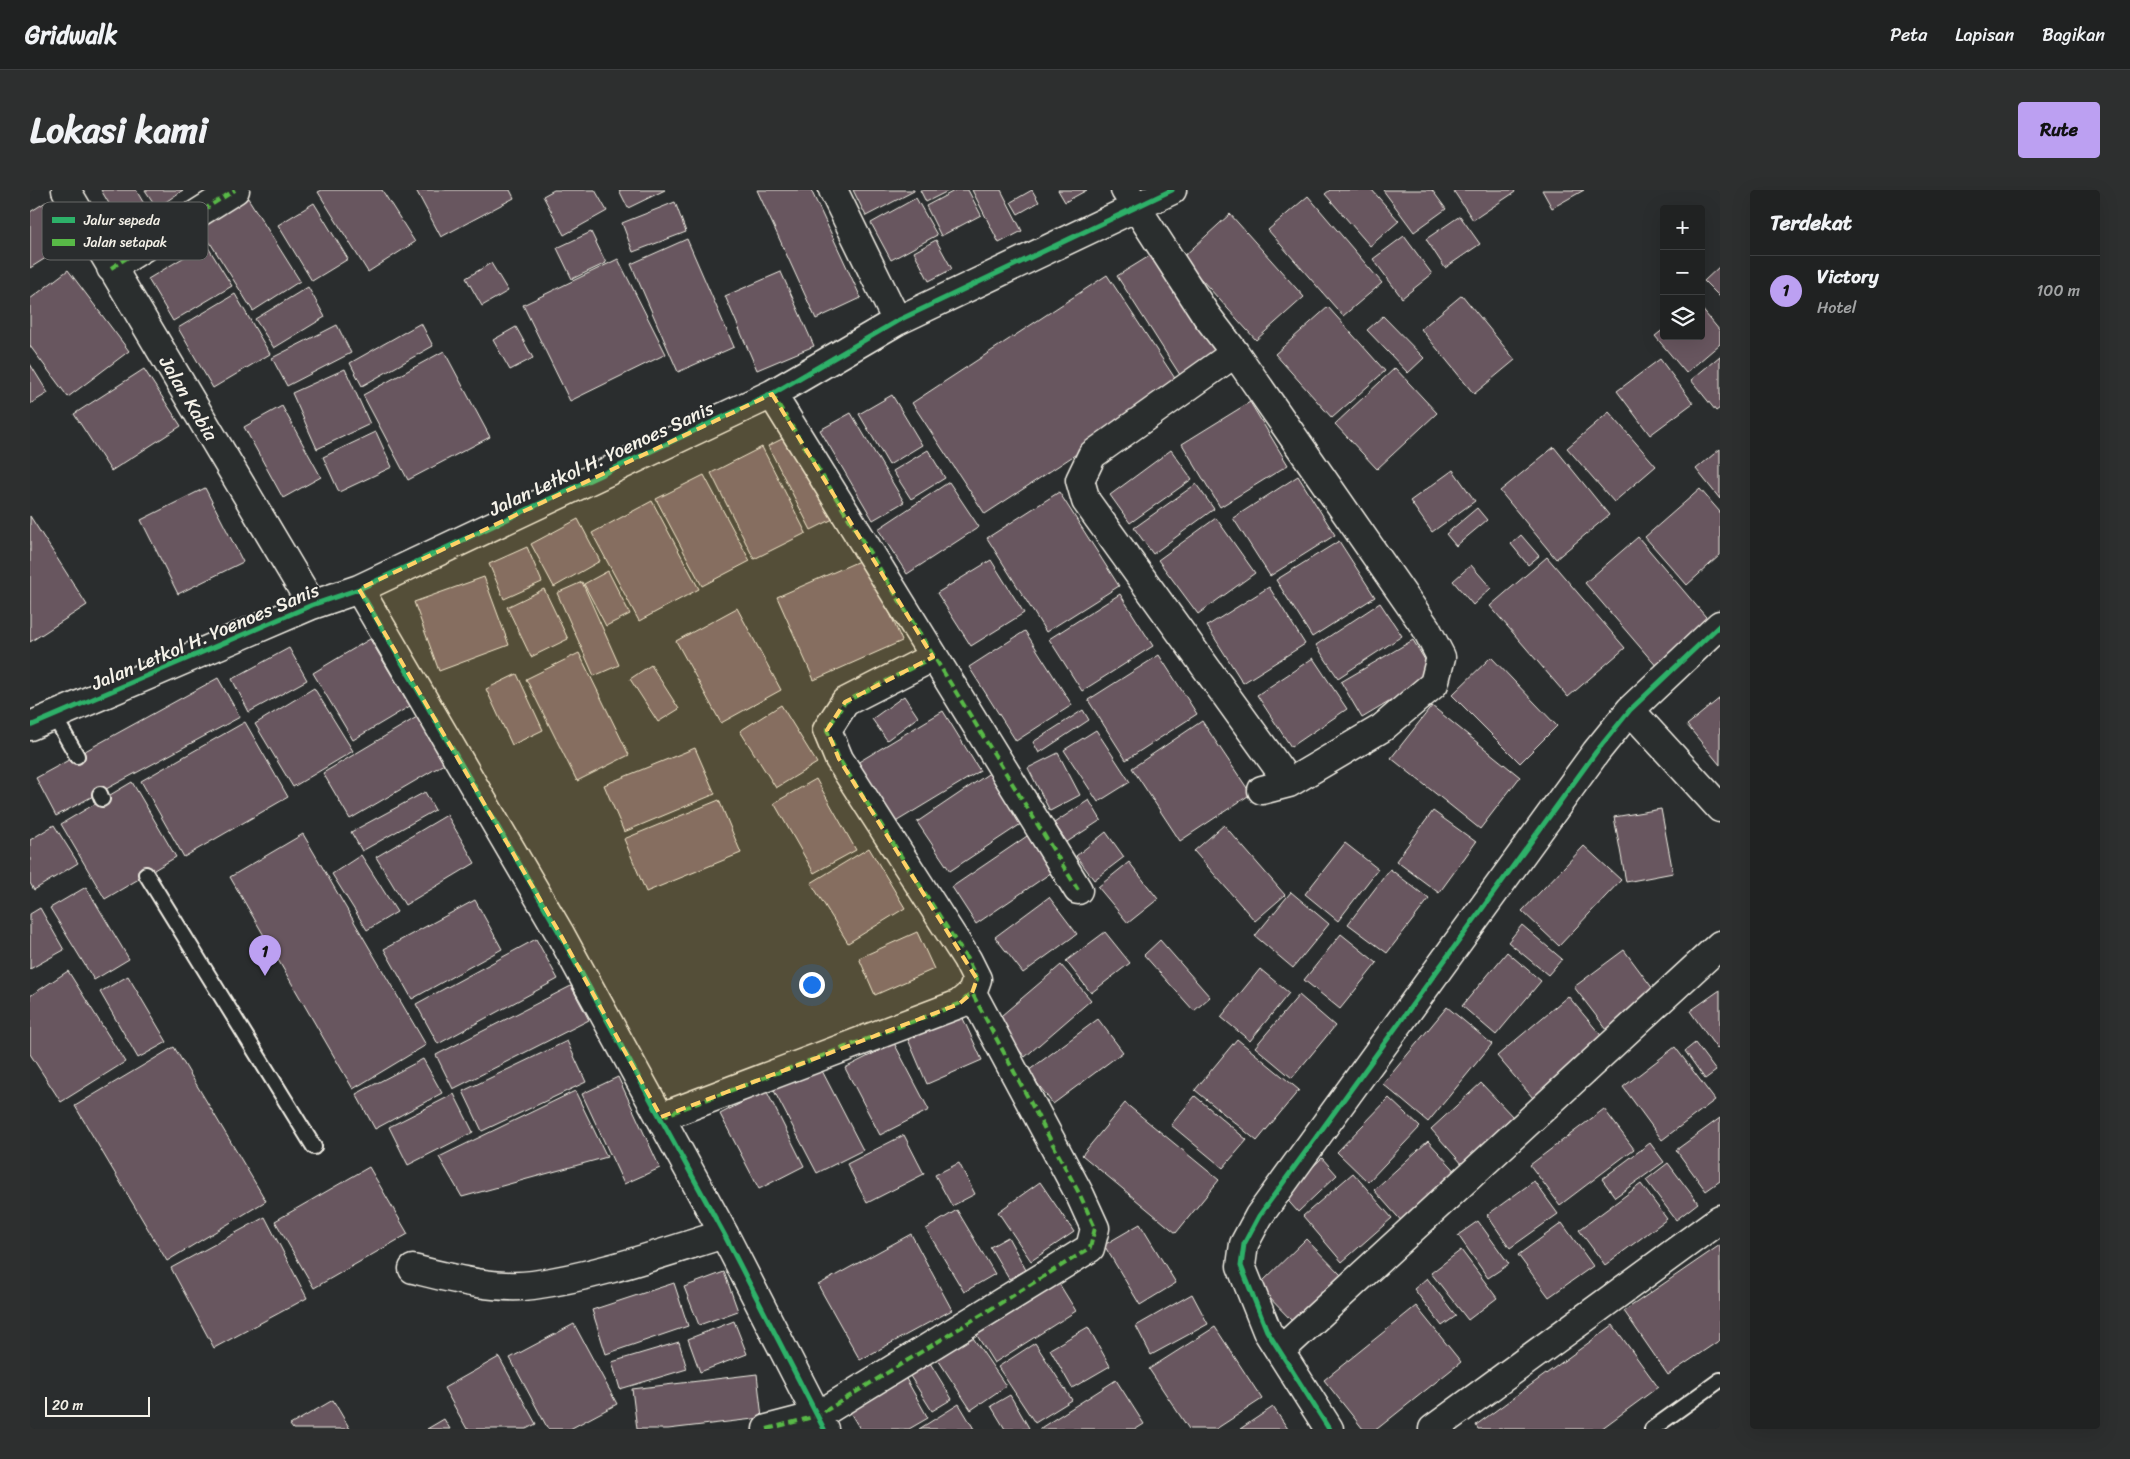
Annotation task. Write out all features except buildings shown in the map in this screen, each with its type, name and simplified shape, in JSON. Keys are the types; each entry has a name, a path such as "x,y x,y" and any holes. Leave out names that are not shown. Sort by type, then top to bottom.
{"street":[{"name":"Jalan Kabia","path":"66,190 73,202"},
{"path":"208,207 235,190"},
{"path":"832,190 897,321"},
{"name":"Jalan Letkol H. Yoenoes Sanis","path":"42,721 312,606 359,589 772,394 897,321 1130,199 1172,190"},
{"path":"1130,199 1206,315 1235,353 1426,628 1441,657 1434,684 1382,728 1289,783 1262,790"},
{"name":"Jalan Kabia","path":"106,260 312,606"},
{"path":"111,268 124,260"},
{"path":"1235,353 1092,455 1080,480 1086,501 1289,783"},
{"path":"772,394 1078,890"},
{"path":"359,589 559,932 724,1234 820,1423"},
{"path":"1329,1429 1267,1331 1240,1266 1244,1244 1259,1216 1596,752 1630,710 1720,625"},
{"path":"661,1117 959,1004 972,993 977,980 967,959 839,759 827,730 845,702 933,657"},
{"path":"1630,710 1720,808"},
{"path":"1280,1351 1720,945"},
{"path":"767,1429 820,1423 1090,1248 1095,1228 1080,1194 972,993"},
{"path":"1433,1429 1720,1219"},
{"path":"413,1269 470,1283 532,1285 610,1268 724,1234"}],"lane":[{"path":"42,721 77,756"},
{"path":"146,874 314,1147"},
{"path":"1652,1429 1720,1380"}],"highlighted area":[{"path":"772,394 933,657 845,702 827,730 839,759 977,979 972,993 959,1004 661,1117 559,932 359,589"}],"marked path":[{"path":"208,207 235,190"},
{"path":"111,268 124,260"},
{"path":"772,394 1078,890"},
{"path":"661,1117 959,1004 972,993 977,979 967,959 839,759 827,730 845,702 933,657"},
{"path":"767,1429 817,1416 1090,1248 1095,1228 1080,1195 972,993"}],"cycle path":[{"path":"30,726 312,605 359,589 772,394 897,321 1172,190"},
{"path":"359,589 559,932 724,1234 824,1429"},
{"path":"1329,1429 1267,1331 1241,1266 1244,1244 1259,1216 1596,752 1630,710 1720,625"}],"place":[{"name":"Victory","path":"265,976"}]}
